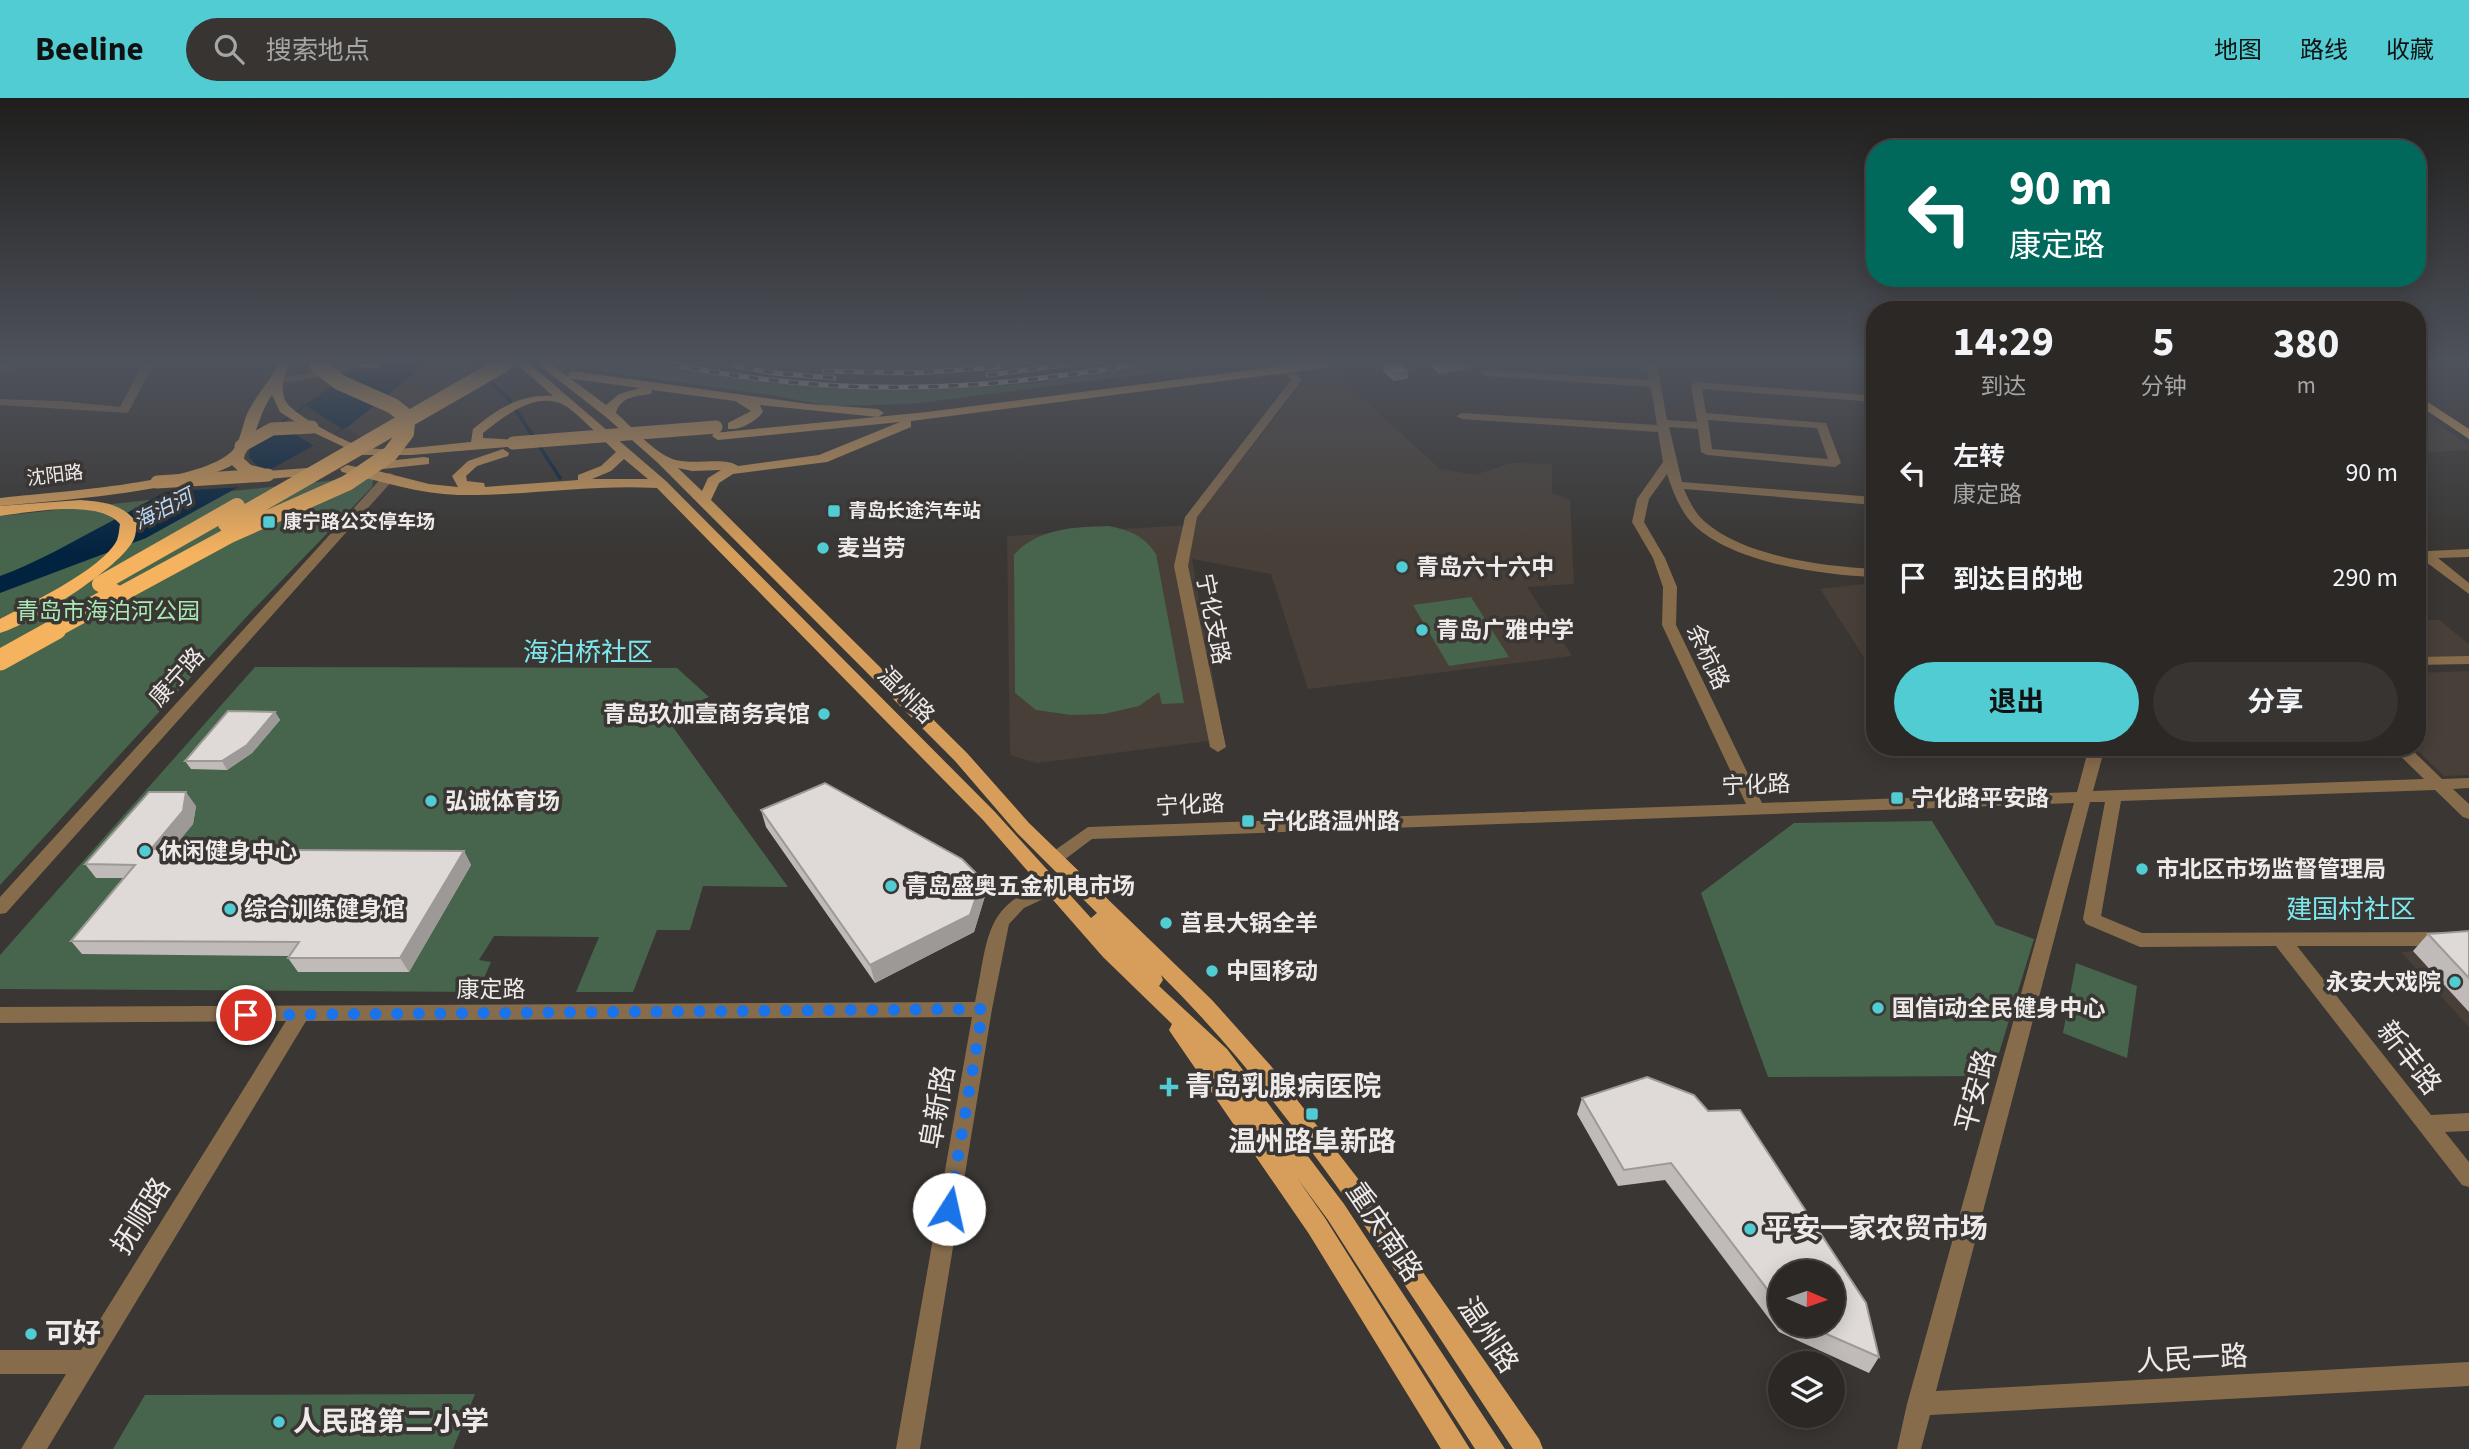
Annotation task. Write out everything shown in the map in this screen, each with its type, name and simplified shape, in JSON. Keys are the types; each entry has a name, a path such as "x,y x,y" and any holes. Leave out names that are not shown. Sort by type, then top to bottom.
{"highway":[{"path":"0,638 373,427"},
{"path":"0,652 405,427"},
{"path":"0,660 230,535 347,483 390,454 406,427"},
{"path":"0,511 67,504 90,505 111,509 124,518 128,527 126,539 84,579 0,627"}],"main road":[{"path":"249,427 237,461 242,468 268,475"},
{"path":"157,482 197,474 241,445 272,429 311,427"},
{"path":"312,427 361,450 508,448"},
{"path":"432,449 454,442 476,427"},
{"path":"482,427 475,437 481,442 508,448"},
{"name":"温州路","path":"595,427 661,484 989,816 1059,873 1205,1006 1263,1072 1351,1187 1530,1449"},
{"name":"温州路","path":"625,427 663,460 961,757 1219,1055"},
{"path":"717,432 729,427"},
{"path":"157,482 347,469 508,448 717,432 787,431 824,427"},
{"path":"704,501 713,481 729,471 821,459 900,427"},
{"path":"663,460 692,467 713,468 785,462 807,456 816,443 808,435 787,431"},
{"path":"508,448 467,466 459,476 462,484 486,486 581,478 599,473 611,465 623,451"},
{"path":"347,469 419,486 456,491 617,481 661,484"},
{"name":"沈阳路","path":"0,502 157,482"},
{"name":"温州路","path":"1059,873 1110,952 1219,1055"},
{"name":"温州路","path":"1155,996 1228,1095 1317,1226 1456,1449"},
{"name":"重庆南路","path":"1219,1055 1336,1212 1491,1449"}],"street":[{"name":"宁化支路","path":"1217,747 1181,566 1191,517 1262,427"},
{"path":"1663,427 1669,462 1680,497 1700,524 1729,545 1784,561 1866,572"},
{"path":"1703,427 1707,452 1835,463 1823,427"},
{"name":"余杭路","path":"1669,462 1643,499 1638,522 1659,558 1670,587 1669,625 1756,807"},
{"name":"康宁路","path":"0,908 389,477"},
{"path":"1676,485 1866,500"},
{"path":"2426,553 2469,553"},
{"path":"2426,558 2469,590"},
{"path":"2426,661 2469,660"},
{"name":"平安路","path":"1909,1449 2095,756"},
{"path":"2409,756 2469,813"},
{"name":"宁化路","path":"1059,873 1088,833 2469,783"},
{"path":"2114,796 2092,919 2140,940 2469,939"},
{"name":"阜新路","path":"908,1449 983,1009 1001,922 1018,903 1059,873"},
{"name":"新丰路","path":"2280,938 2469,1178"},
{"name":"康定路","path":"0,1016 983,1009"},
{"name":"抚顺路","path":"33,1449 300,1015"},
{"path":"2425,1124 2469,1122"},
{"path":"0,1362 86,1362"},
{"name":"人民一路","path":"1919,1404 2469,1374"}],"shaded area":[{"path":"346,427 403,427 373,444"},
{"name":"青岛六十六中","path":"1268,427 1394,427 1440,469 1475,475 1511,463 1552,464 1552,493 1570,500 1574,584 1527,587 1572,656 1308,689 1271,574 1192,559 1224,739 1037,763 1010,755 1007,536 1190,525"},
{"path":"2426,427 2442,427 2469,445 2469,450 2426,452"},
{"path":"1866,584 1866,661 1820,589"},
{"path":"2426,620 2439,620 2469,644 2469,659 2426,660"},
{"path":"2469,671 2469,775 2444,776 2423,756 2426,756 2426,673"},
{"name":"永安大戏院","path":"2469,947 2469,1027 2401,952"}],"green space":[{"name":"青岛市海泊河公园","path":"374,476 372,487 251,612 0,885 0,516"},
{"path":"1109,526 1136,535 1156,554 1184,703 1162,704 1159,692 1139,706 1104,714 1071,715 1036,710 1015,693 1014,555 1023,546 1045,534 1070,528"},
{"path":"1471,597 1509,657 1449,666 1413,605"},
{"name":"弘诚体育场","path":"255,667 677,668 709,697 665,716 788,887 703,886 690,930 657,930 633,992 576,992 599,937 494,936 479,960 491,962 478,992 0,989 0,955"},
{"name":"国信i动全民健身中心","path":"1932,821 1996,925 2034,939 1992,1076 1768,1077 1701,893 1794,823"},
{"path":"2076,963 2137,986 2127,1058 2063,1033"},
{"name":"人民路第二小学","path":"475,1394 453,1449 113,1449 145,1395"}],"water":[{"name":"海泊河","path":"347,427 146,538 0,593 0,576 56,551 143,504 270,428"}],"pier":[{"path":"276,427 342,429 314,446 293,433 275,434 250,448 249,457 257,466 272,470 242,487 160,492 258,440"}],"building":[{"path":"228,711 275,712 247,745 222,761 185,761"},
{"name":"青岛盛奥五金机电市场","path":"825,783 962,859 982,879 970,915 870,965 761,810"},
{"path":"149,792 186,792 183,811 151,849 464,851 400,958 288,958 299,942 71,941 135,865 85,864"},
{"path":"2469,931 2469,978 2428,934"},
{"name":"平安一家农贸市场","path":"1647,1077 1694,1095 1708,1111 1740,1110 1838,1260 1768,1260 1768,1290 1671,1163 1624,1170 1582,1098"},
{"name":"平安一家农贸市场","path":"1845,1271 1866,1303 1879,1357 1833,1337 1845,1337"}],"waterway":[{"path":"527,427 560,478"}],"place":[{"name":"青岛长途汽车站","path":"834,511"},
{"name":"康宁路公交停车场","path":"269,522"},
{"name":"麦当劳","path":"823,548"},
{"name":"青岛六十六中","path":"1402,567"},
{"name":"青岛广雅中学","path":"1422,630"},
{"name":"青岛玖加壹商务宾馆","path":"824,714"},
{"name":"宁化路平安路","path":"1897,798"},
{"name":"弘诚体育场","path":"431,801"},
{"name":"宁化路温州路","path":"1248,821"},
{"name":"休闲健身中心","path":"145,851"},
{"name":"市北区市场监督管理局","path":"2142,869"},
{"name":"青岛盛奥五金机电市场","path":"891,886"},
{"name":"综合训练健身馆","path":"230,909"},
{"name":"莒县大锅全羊","path":"1166,923"},
{"name":"中国移动","path":"1212,971"},
{"name":"永安大戏院","path":"2455,982"},
{"name":"国信i动全民健身中心","path":"1878,1008"},
{"name":"青岛乳腺病医院","path":"1169,1087"},
{"name":"温州路阜新路","path":"1312,1114"},
{"name":"平安一家农贸市场","path":"1750,1229"},
{"name":"可好","path":"31,1334"},
{"name":"人民路第二小学","path":"279,1422"}],"district":[{"name":"海泊桥社区","path":"588,652"},
{"name":"建国村社区","path":"2351,909"}],"route":[{"path":"246,1015 983,1009 949,1209"}]}
